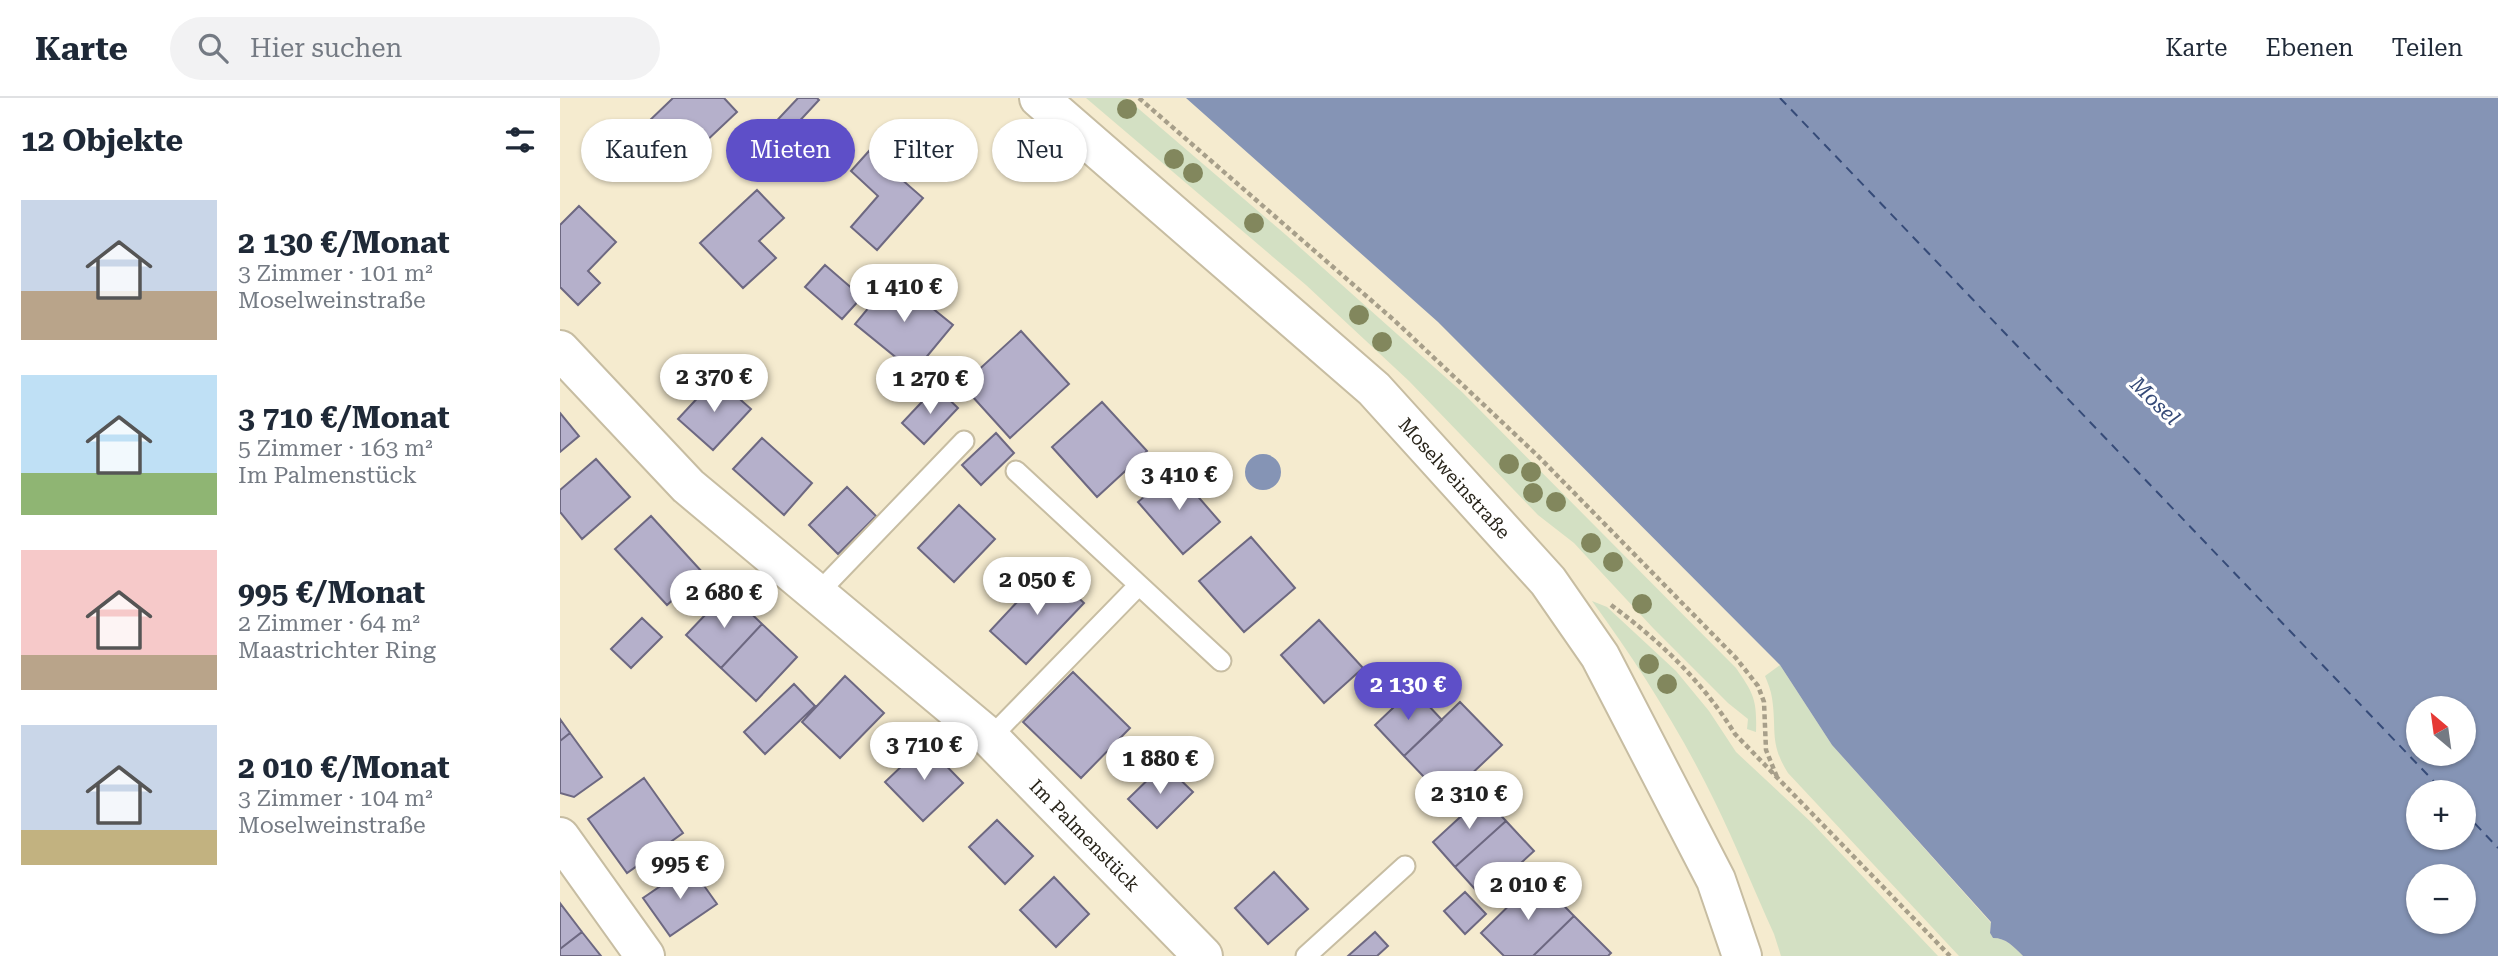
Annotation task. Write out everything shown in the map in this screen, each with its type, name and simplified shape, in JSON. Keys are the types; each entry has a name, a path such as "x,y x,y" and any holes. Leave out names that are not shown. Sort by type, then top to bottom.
{"main road":[{"name":"Moselweinstraße","path":"1039,98 1374,389 1548,581 1600,656 1716,880 1742,956"},
{"name":"Im Palmenstück","path":"560,350 688,485 990,738 1203,956"},
{"path":"560,837 645,956"}],"lane":[{"path":"817,594 964,441"},
{"path":"1016,471 1221,661"},
{"path":"990,738 1139,584"},
{"path":"1306,956 1405,866"}],"path":[{"path":"1139,98 1395,321 1529,447 1736,658 1758,686 1764,702 1766,750 1777,777"},
{"path":"1601,599 1639,626 1673,657 1715,703 1735,734 1950,956"}],"green space":[{"path":"1086,98 1126,98 1286,235 1462,392 1736,668 1753,698 1756,732 1747,729 1748,719 1728,703 1653,628 1574,543 1538,515 1409,381 1306,285"},
{"path":"1592,601 1607,607 1676,671 1709,711 1736,752 1812,823 1938,956 1781,956 1738,851 1702,776 1658,699"},
{"path":"1780,665 1832,745 1991,923 1990,933 1993,938 2006,941 2023,956 1959,956 1788,773 1776,745 1772,698 1765,676"}],"water":[{"name":"Mosel","path":"1186,98 2498,98 2498,956 2023,956 2006,941 1993,938 1990,933 1991,922 1832,745 1780,665 1438,322"},
{"path":"1263,454 1276,459 1281,472 1276,485 1263,490 1250,485 1245,472 1250,459"}],"building":[{"path":"673,98 724,98 737,112 726,119 726,122 712,136 712,119 651,119"},
{"path":"798,98 819,100 801,119 778,119"},
{"path":"869,151 869,182 905,182 923,198 877,250 851,227 878,196 855,175 855,167"},
{"path":"757,190 784,218 759,241 776,258 743,288 700,243"},
{"path":"579,206 616,242 588,271 600,283 578,305 560,287 560,225"},
{"path":"825,265 862,297 842,319 805,287"},
{"path":"894,277 953,325 914,372 855,324"},
{"path":"1021,331 1069,384 1010,438 962,385"},
{"path":"716,378 751,409 713,450 678,419"},
{"path":"936,387 958,408 924,444 902,423"},
{"path":"1102,402 1147,451 1097,497 1052,447"},
{"path":"560,413 579,436 560,452"},
{"path":"996,433 1014,453 981,485 962,465"},
{"path":"762,438 812,483 784,515 733,469"},
{"path":"596,459 630,497 582,539 560,512 560,490"},
{"path":"1175,470 1220,522 1183,554 1138,502"},
{"path":"847,487 876,516 838,554 809,525"},
{"path":"959,505 995,539 954,582 918,548"},
{"path":"651,516 703,573 667,605 615,549"},
{"path":"1251,537 1295,588 1244,632 1199,581"},
{"path":"1048,569 1084,603 1026,664 990,631"},
{"path":"728,591 762,624 721,668 686,635"},
{"path":"642,618 662,637 631,668 611,649"},
{"path":"1319,620 1363,668 1324,703 1281,655"},
{"path":"762,624 797,657 756,701 721,668"},
{"path":"1073,672 1130,728 1081,778 1023,722"},
{"path":"845,676 884,713 840,758 802,722"},
{"path":"794,684 815,706 765,754 744,732"},
{"path":"1413,689 1442,720 1404,756 1375,725"},
{"path":"1460,702 1502,745 1445,799 1404,756"},
{"path":"560,719 570,733 560,741"},
{"path":"570,733 602,777 574,797 560,793 560,741"},
{"path":"925,744 963,783 923,821 885,782"},
{"path":"1164,764 1193,792 1157,828 1128,799"},
{"path":"644,778 683,833 627,873 588,819"},
{"path":"1483,796 1506,821 1455,867 1433,842"},
{"path":"997,820 1033,856 1005,884 969,847"},
{"path":"1506,821 1534,851 1483,898 1455,867"},
{"path":"690,866 717,904 670,936 643,898"},
{"path":"1274,872 1308,909 1268,944 1235,908"},
{"path":"1054,877 1089,914 1056,947 1020,910"},
{"path":"1537,878 1574,916 1533,956 1504,956 1481,933"},
{"path":"1465,892 1486,914 1465,934 1444,911"},
{"path":"560,903 582,932 560,949"},
{"path":"1574,916 1611,953 1608,956 1533,956"},
{"path":"582,932 601,956 560,956 560,949"},
{"path":"1375,932 1388,946 1377,956 1348,956"}],"ferry route":[{"path":"1780,98 2433,780"},
{"path":"2476,825 2498,848"}]}
